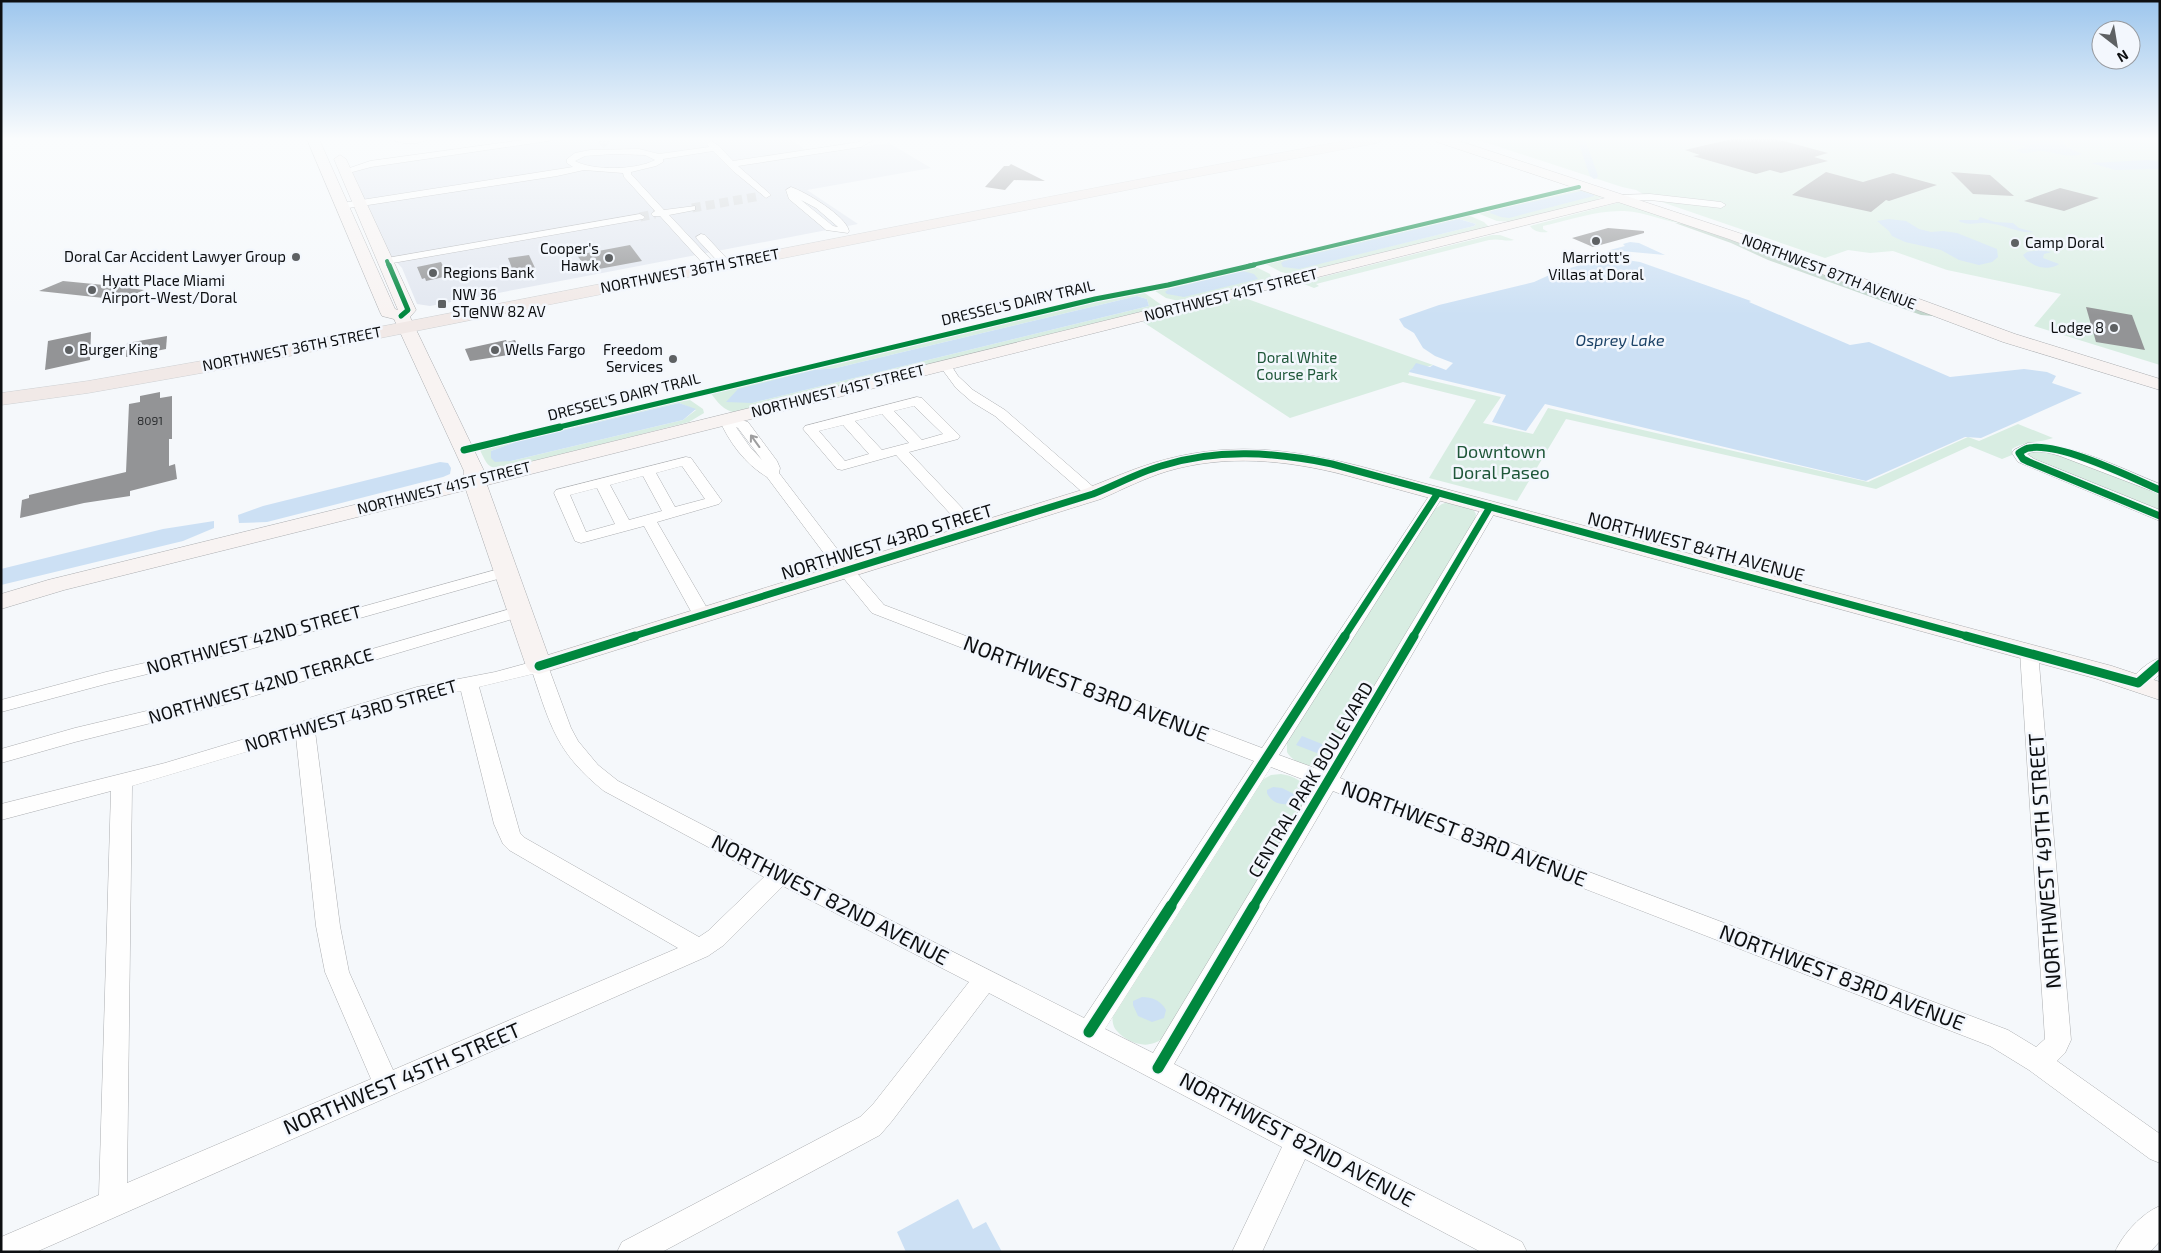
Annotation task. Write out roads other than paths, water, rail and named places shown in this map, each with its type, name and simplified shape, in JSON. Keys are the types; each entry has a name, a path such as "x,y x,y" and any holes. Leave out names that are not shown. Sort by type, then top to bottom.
{"main road":[{"name":"NORTHWEST 36TH STREET","path":"996,207 1041,197"},
{"name":"NORTHWEST 36TH STREET","path":"6,392 88,387 224,363 404,321 1050,197"}],"street":[{"name":"NORTHWEST 82ND AVENUE","path":"338,197 388,312 404,321 474,471 477,492 565,737 591,770 621,791 716,842 1089,1032 1512,1252"},
{"name":"NORTHWEST 82ND AVENUE","path":"357,197 408,310 404,321"},
{"path":"342,206 401,197"},
{"path":"654,197 670,212 715,261"},
{"path":"787,197 827,212 844,225 849,235"},
{"path":"793,197 830,228 849,235"},
{"name":"NORTHWEST 41ST STREET","path":"1,602 56,585 1623,197"},
{"name":"NORTHWEST 87TH AVENUE","path":"1639,197 1761,246 2160,385"},
{"name":"NORTHWEST 87TH AVENUE","path":"1644,197 1674,204 1989,327 2160,376"},
{"name":"NORTHWEST 41ST STREET","path":"1657,197 1721,204 1674,204"},
{"path":"670,212 692,208"},
{"path":"813,215 827,212"},
{"path":"363,255 376,260 386,261 640,217"},
{"path":"352,231 372,228"},
{"path":"692,228 715,261"},
{"path":"945,365 948,373 991,409 1000,412 1093,494"},
{"path":"917,401 953,436 842,466 810,429 846,420 917,401"},
{"path":"884,410 918,445"},
{"name":"NORTHWEST 83RD AVENUE","path":"726,419 729,428 751,456 764,470 772,474 874,606 882,611 1999,1038 2038,1062 2160,1150"},
{"path":"846,420 879,456"},
{"path":"2160,490 2054,449 2029,446 2019,453 2020,456 2029,462 2160,516"},
{"path":"898,450 975,531"},
{"name":"NORTHWEST 43RD STREET","path":"1,812 186,765 409,696 503,676 539,666 1093,494 1146,471 1180,461 1207,456 1244,453"},
{"name":"NORTHWEST 84TH AVENUE","path":"1244,453 1279,454 1314,460 2029,652 2149,687"},
{"path":"686,461 714,501 581,538 561,493 602,483 686,461"},
{"path":"647,471 672,513"},
{"path":"602,483 624,526"},
{"path":"1089,1032 1438,493"},
{"name":"CENTRAL PARK BOULEVARD","path":"1158,1068 1490,507"},
{"path":"648,520 702,615"},
{"name":"NORTHWEST 42ND STREET","path":"1,706 106,678 248,645 506,572"},
{"name":"NORTHWEST 41ST STREET","path":"1,595 29,588 56,585"},
{"name":"NORTHWEST 42ND TERRACE","path":"1,756 74,735 216,701 520,611"},
{"name":"NORTHWEST 49TH STREET","path":"2029,652 2058,1040 2056,1045 2038,1062"},
{"path":"2149,687 2160,664"},
{"path":"468,682 505,824 511,838 517,844 700,949"},
{"path":"305,728 334,958 340,980 388,1085"},
{"path":"113,1204 122,782"},
{"name":"NORTHWEST 45TH STREET","path":"1,1252 700,949 716,938 782,874"},
{"path":"632,1252 870,1126 883,1112 984,979"},
{"path":"1247,1252 1299,1141"},
{"path":"2130,1252 2160,1220"}],"water":[{"path":"1552,197 1588,197 1509,218 1490,213 1491,211"},
{"path":"1980,217 1995,222 2013,223 2019,228 2034,232 2023,232 1993,224 1965,223 1959,220 1978,220"},
{"path":"1459,219 1476,224 1299,269 1283,267 1281,263 1284,261"},
{"path":"1889,219 1906,221 1919,229 1931,232 1957,233 1997,249 1998,257 1992,262 1979,265 1959,260 1941,250 1905,242 1892,236 1877,221"},
{"path":"1630,242 1639,243 1665,255 1610,250 1625,246 1623,244"},
{"path":"2039,250 2052,252 2044,254 2043,258 2059,264 2050,268 2039,267 2023,255 2027,252"},
{"name":"Osprey Lake","path":"1620,259 1640,262 1751,301 1749,302 1850,345 1869,342 1950,377 2024,369 2047,372 2056,376 2052,383 2082,393 1981,438 1965,437 1866,481 1545,404 1526,431 1492,422 1506,395 1409,372 1411,369 1416,370 1412,369 1416,363 1430,367 1433,365 1446,370 1453,363 1435,356 1423,348 1414,333 1404,327 1399,319 1439,305 1534,282 1556,272 1584,264"},
{"path":"1243,271 1254,274 1258,279 1184,297 1165,292 1169,289"},
{"path":"1137,296 1147,299 1149,306 752,403 726,402 738,389 814,370 836,368"},
{"path":"679,403 696,409 683,420 511,461 495,462 491,458 491,451 518,441"},
{"path":"440,462 448,463 451,468 450,474 267,522 239,523 238,515 263,506"},
{"path":"214,521 214,528 183,541 1,585 1,569 163,529"},
{"path":"1302,736 1327,746 1322,755 1296,745"},
{"path":"1273,787 1282,788 1294,794 1295,800 1293,803 1282,804 1272,800 1267,790"},
{"path":"1142,997 1158,1001 1166,1010 1164,1018 1152,1022 1138,1016 1133,1001"},
{"path":"958,1199 973,1229 986,1222 1002,1252 906,1252 897,1232"}],"tunnel":[{"path":"692,208 753,197"},
{"path":"640,217 655,214"}],"place":[{"name":"Marriott's Villas at Doral","path":"1596,241"},
{"name":"Camp Doral","path":"2015,243"},
{"name":"Doral Car Accident Lawyer Group","path":"296,257"},
{"name":"Cooper's Hawk","path":"609,258"},
{"name":"Regions Bank","path":"433,273"},
{"name":"Hyatt Place Miami Airport-West/Doral","path":"92,290"},
{"name":"NW 36 ST@NW 82 AV","path":"442,304"},
{"name":"Lodge 8","path":"2114,328"},
{"name":"Burger King","path":"69,350"},
{"name":"Wells Fargo","path":"495,350"},
{"name":"Freedom Services","path":"673,359"}],"park label":[{"name":"Doral White Course Park","path":"1297,366"},
{"name":"Downtown Doral Paseo","path":"1501,462"}]}
